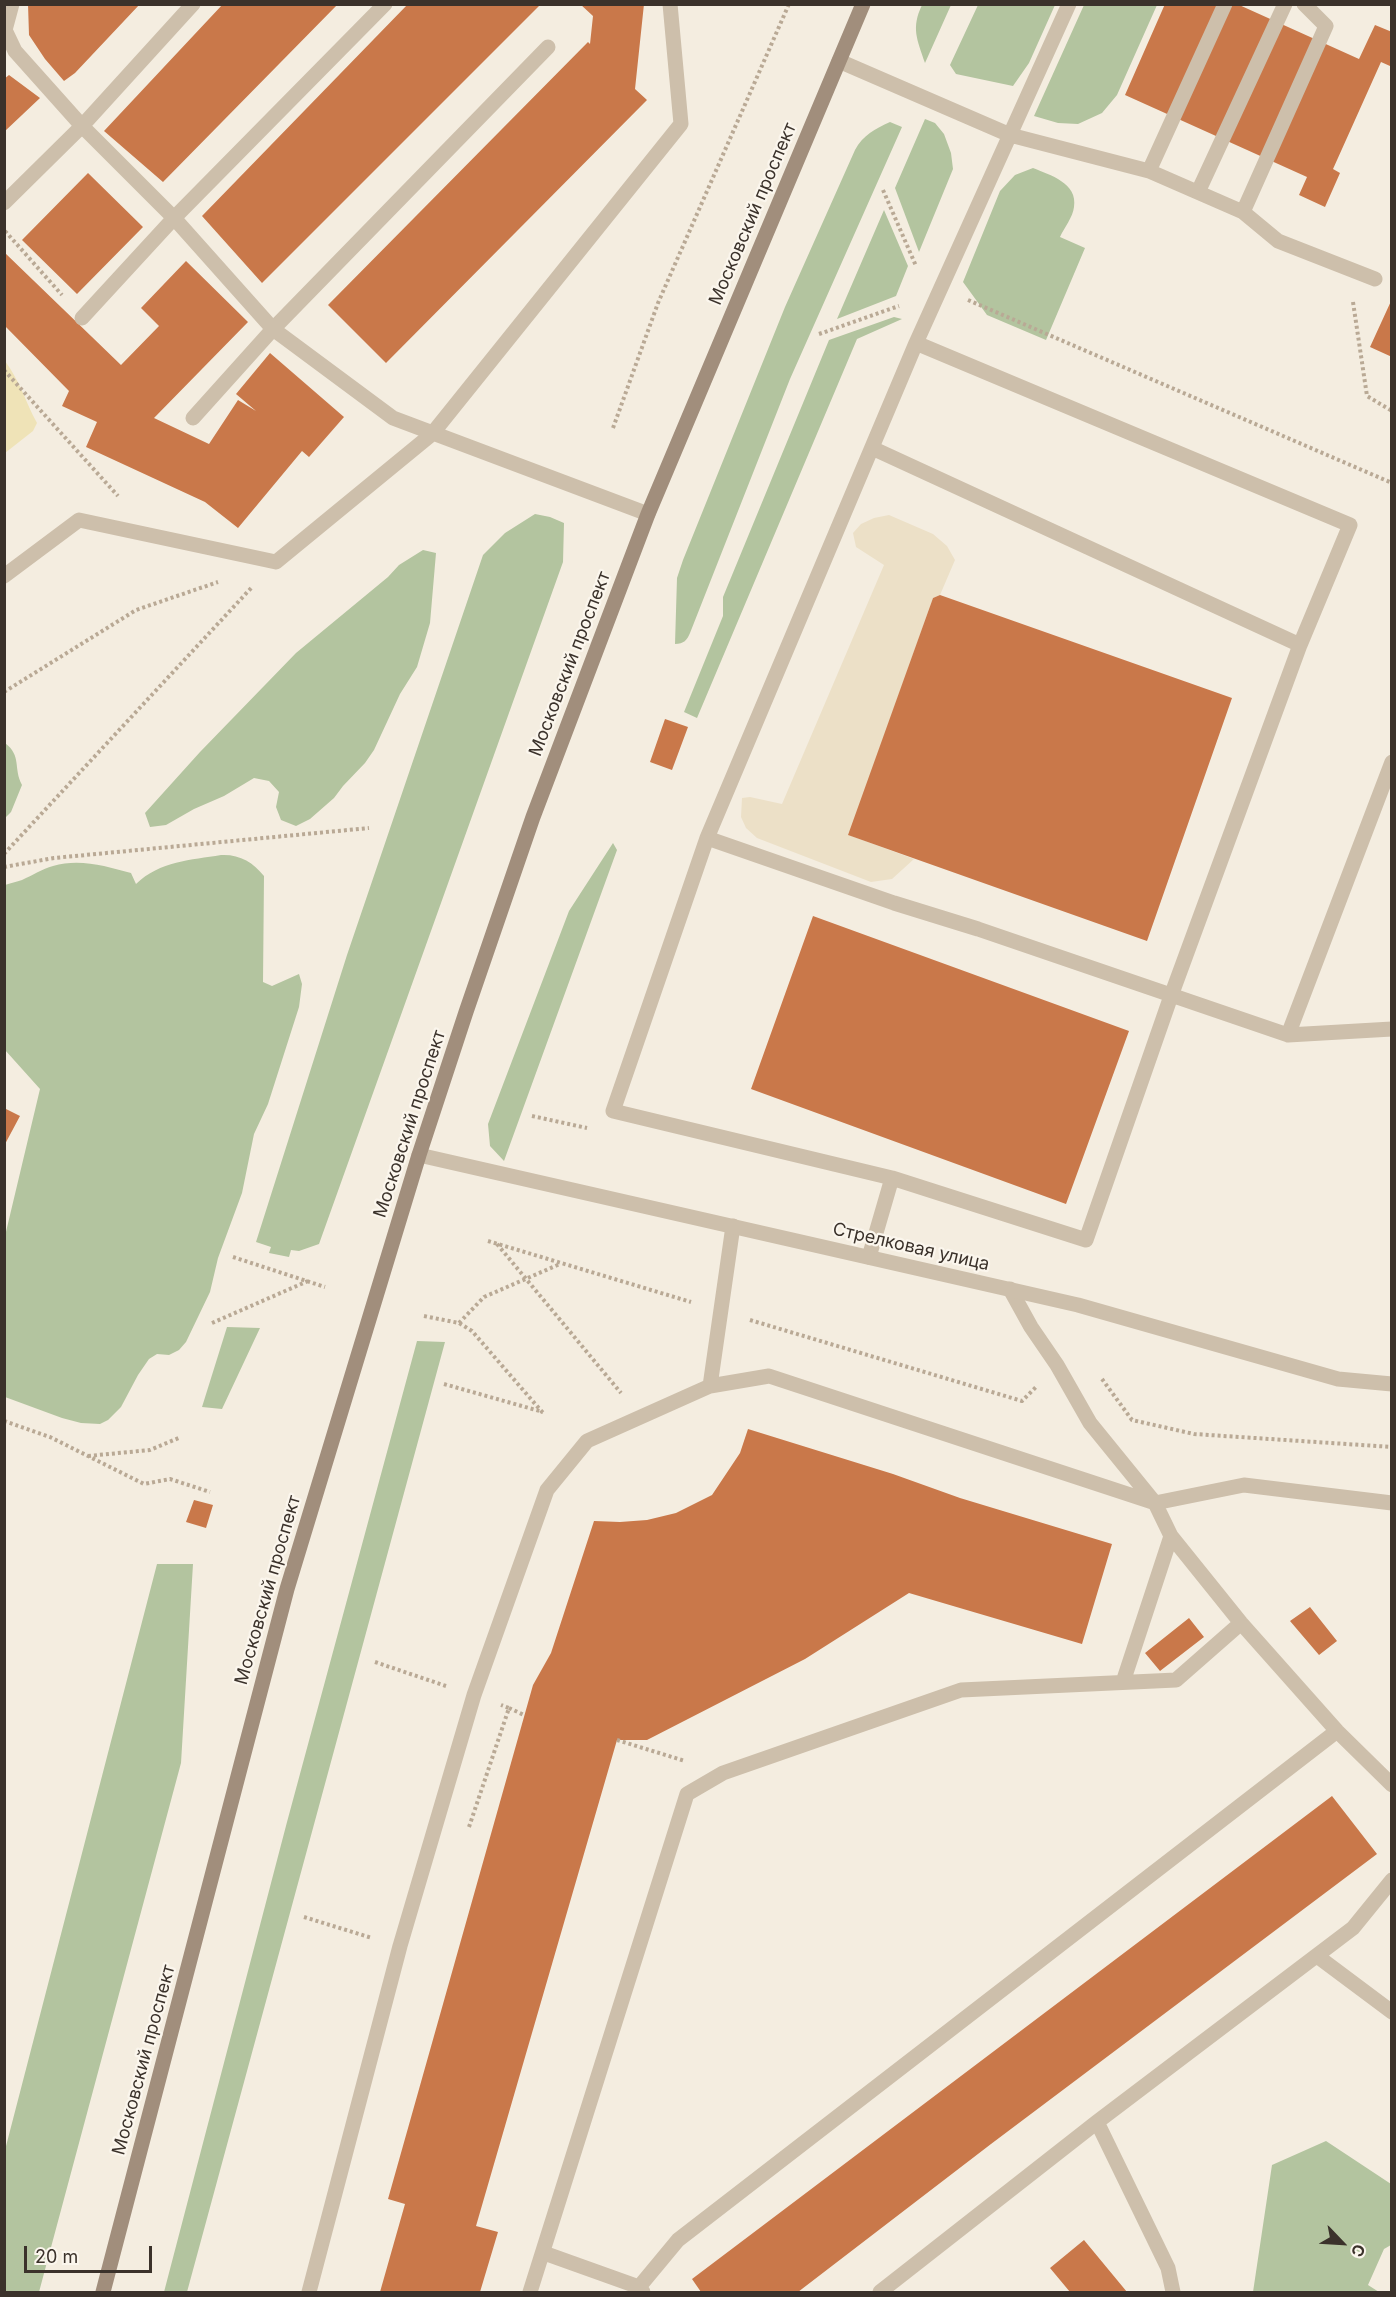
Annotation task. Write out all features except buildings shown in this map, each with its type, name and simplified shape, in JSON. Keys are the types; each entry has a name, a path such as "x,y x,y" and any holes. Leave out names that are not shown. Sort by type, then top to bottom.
{"main road":[{"name":"Московский проспект","path":"103,2292 287,1588 419,1155 533,817 648,514 863,4"}],"street":[{"path":"12,4 5,30 15,51 82,126 174,218 273,328 393,418 648,514"},
{"path":"4,203 82,126 194,4"},
{"path":"82,318 174,218 385,4"},
{"path":"4,576 79,520 276,562 432,434 681,124 670,4"},
{"path":"916,343 1350,525 1300,645 1171,996 1086,1240 892,1178 613,1111 707,838 916,343 1069,4"},
{"path":"1149,171 1225,4"},
{"path":"1198,192 1285,4"},
{"path":"1243,212 1326,26 1304,4"},
{"path":"193,418 273,328 548,47"},
{"path":"839,61 1010,135 1149,171 1243,212 1278,241 1375,279"},
{"path":"872,448 1300,645"},
{"path":"1288,1035 1390,769"},
{"path":"707,838 1288,1035 1392,1029"},
{"name":"Стрелковая улица","path":"419,1155 1078,1305 1338,1379 1392,1384"},
{"path":"869,1257 892,1178"},
{"path":"710,1386 733,1226"},
{"path":"1010,1289 1031,1328 1057,1365 1090,1423 1155,1503 1171,1536 1241,1623 1337,1731 1392,1785"},
{"path":"309,2292 400,1946 474,1695 547,1490 587,1441 710,1386 769,1376 1155,1503 1244,1485 1392,1503"},
{"path":"1123,1682 1171,1536"},
{"path":"530,2292 687,1794 723,1773 961,1690 1176,1680 1241,1623"},
{"path":"544,2253 641,2290 678,2240 1337,1731"},
{"path":"880,2292 1097,2122 1353,1928 1392,1880"},
{"path":"1317,1956 1392,2012"},
{"path":"1097,2122 1168,2268 1173,2292"}],"path":[{"path":"614,428 658,303 789,4"},
{"path":"883,190 916,265 912,276 1392,483"},
{"path":"4,231 82,318"},
{"path":"1348,268 1367,396 1392,411"},
{"path":"819,334 900,305"},
{"path":"4,370 152,535"},
{"path":"4,854 276,562"},
{"path":"4,692 136,610 222,580"},
{"path":"4,867 54,858 369,828"},
{"path":"488,1241 1022,1401 1057,1365"},
{"path":"497,1244 640,1417"},
{"path":"233,1257 325,1287"},
{"path":"459,1323 484,1297 561,1263"},
{"path":"212,1323 308,1281"},
{"path":"424,1316 459,1323 472,1331 543,1413 444,1384"},
{"path":"4,1421 50,1437 144,1484 170,1479 210,1492"},
{"path":"88,1456 150,1450 181,1437"},
{"path":"509,1708 524,1715"},
{"path":"617,1740 723,1773"},
{"path":"304,1917 400,1946"}],"green space":[{"path":"922,5 951,5 925,63 916,27"},
{"path":"978,5 1055,5 1029,63 1013,86 956,74 950,65"},
{"path":"1084,5 1157,5 1117,95 1102,113 1078,124 1058,123 1034,116"},
{"path":"925,119 935,123 944,134 951,153 953,169 919,252 895,188"},
{"path":"890,122 902,127 790,379 688,638 675,644 677,578 785,307 855,150 870,133"},
{"path":"1033,168 1061,181 1072,192 1073,211 1060,237 1085,248 1046,340 987,315 963,282 1000,191 1015,175"},
{"path":"884,210 908,266 896,296 837,319"},
{"path":"894,317 902,319 857,339 697,718 684,712 723,616 723,597 829,340"},
{"path":"535,514 564,523 563,562 319,1244 299,1251 291,1250 289,1257 269,1253 271,1247 256,1242 347,955 483,555 505,533"},
{"path":"423,550 436,553 430,623 417,667 400,694 374,750 334,798 310,819 296,826 281,820 276,807 279,792 269,781 254,778 166,825 150,827 145,813 200,752 296,653 388,577 399,565"},
{"path":"5,743 14,753 22,785 11,812 5,818"},
{"path":"613,843 617,850 504,1161 490,1146 488,1124 569,911"},
{"path":"221,855 245,860 264,876 263,982 272,986 299,974 302,984 299,1007 268,1104 254,1134 242,1193 218,1258 210,1292 186,1342 179,1350 169,1355 157,1354 149,1359 121,1407 108,1420 100,1424 81,1423 62,1418 5,1397 5,1236 40,1089 5,1050 5,885 22,880 49,867 73,863 102,866 131,873 136,884 155,870 166,866"},
{"path":"227,1327 260,1328 222,1409 202,1407"},
{"path":"417,1341 445,1342 187,2292 164,2292 287,1822"},
{"path":"157,1564 193,1564 181,1763 39,2292 5,2292 5,2150"},
{"path":"1326,2141 1391,2184 1391,2245 1384,2249 1368,2285 1379,2292 1253,2292 1272,2165"}],"sand":[{"path":"5,361 19,384 37,423 33,431 5,453"}],"shaded area":[{"path":"889,515 933,534 947,546 955,560 940,595 933,598 849,835 914,859 892,879 871,882 757,838 746,828 741,817 742,798 750,797 782,804 884,565 856,547 853,533 861,524"}]}
